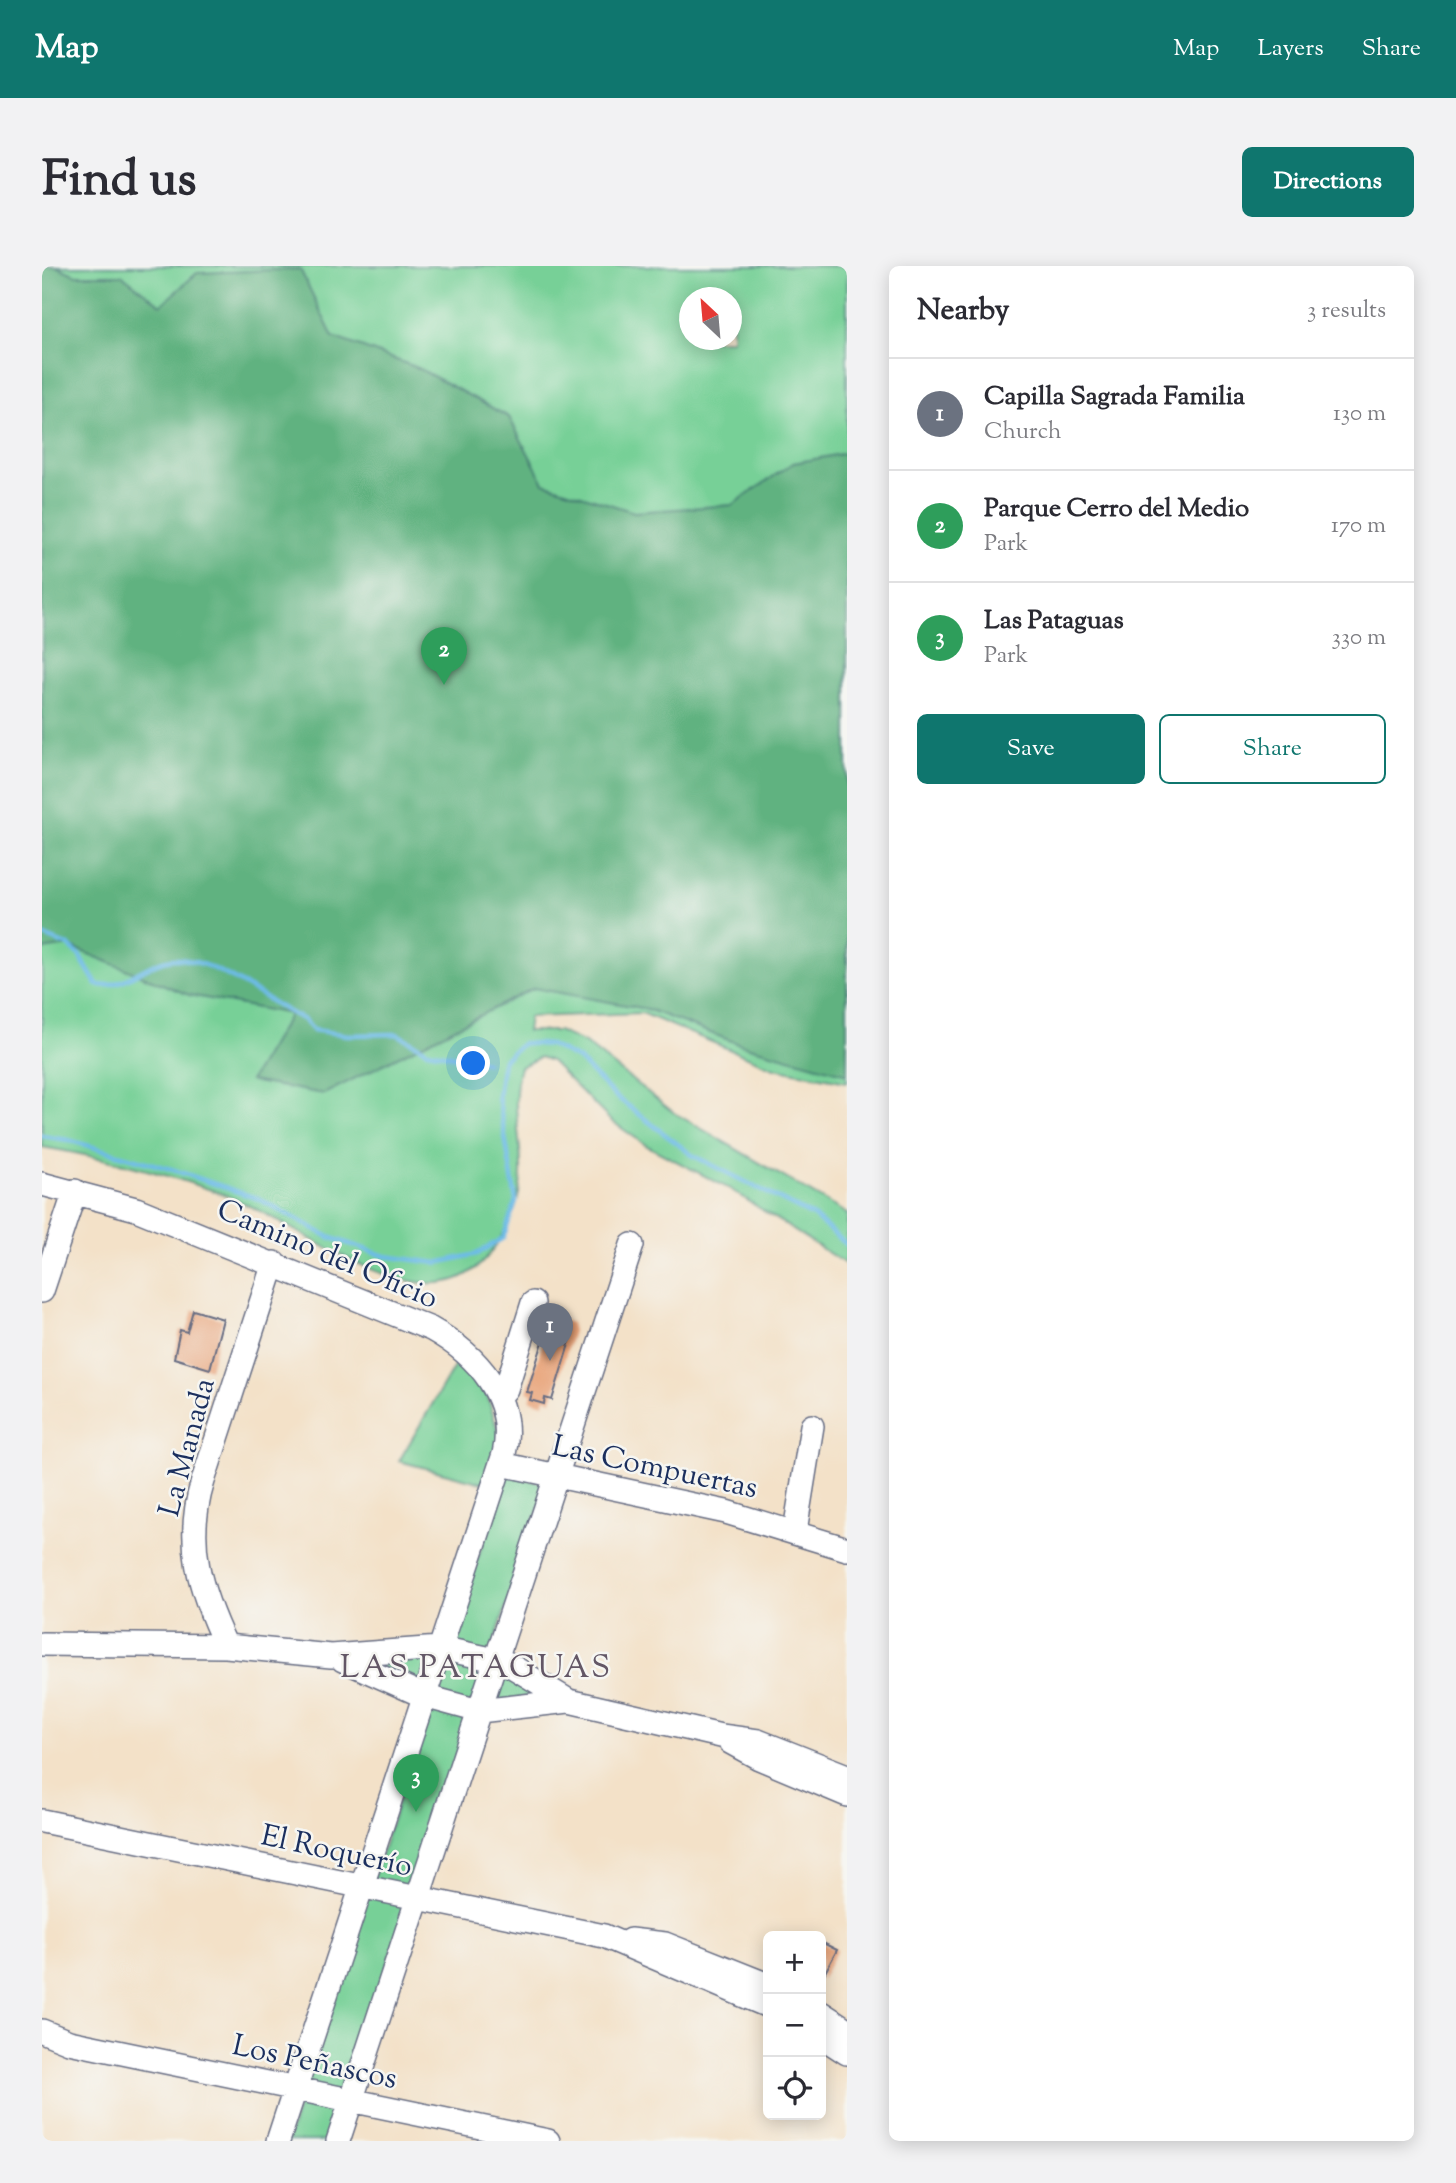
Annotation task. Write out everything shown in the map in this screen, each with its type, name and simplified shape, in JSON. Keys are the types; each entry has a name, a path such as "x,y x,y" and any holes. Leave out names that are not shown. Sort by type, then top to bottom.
{"street":[{"name":"Camino del Oficio","path":"42,1184 136,1209 274,1263 445,1337 481,1367 499,1397 508,1424 501,1464 278,2141"},
{"path":"42,1291 75,1191"},
{"path":"338,2141 632,1245"},
{"name":"La Manada","path":"226,1646 203,1595 197,1572 195,1515 199,1492 274,1263"},
{"path":"499,1397 506,1389 533,1303"},
{"name":"Las Compuertas","path":"795,1531 812,1426"},
{"name":"Las Compuertas","path":"501,1464 726,1512 847,1549"},
{"path":"48,1647 226,1646 331,1656 440,1648 496,1659 569,1701 721,1736 773,1745 847,1776"},
{"path":"331,1656 360,1665 424,1696 480,1711 569,1701"},
{"path":"721,1736 758,1758 847,1795"},
{"name":"El Roquerío","path":"42,1821 620,1940 665,1944 763,1982"},
{"name":"El Roquerío","path":"620,1940 763,2004"},
{"path":"826,2017 847,2031"},
{"name":"Los Peñascos","path":"42,2031 69,2042 548,2141"},
{"path":"826,2039 847,2053"},
{"name":"Los Peñascos","path":"42,2043 69,2042"}],"green space":[{"path":"42,266 847,266 847,1082 774,1068 642,1013 529,1017 527,1031 558,1031 585,1043 673,1112 847,1214 847,1265 730,1189 647,1146 610,1120 551,1061 540,1057 520,1067 516,1104 521,1176 513,1213 488,1256 469,1273 446,1282 419,1283 391,1276 361,1265 244,1203 196,1185 109,1160 42,1147"},
{"path":"42,266 56,266 76,275 122,275 161,305 197,273 300,269 333,337 418,368 509,417 544,483 634,512 732,505 793,463 847,453 847,1074 742,1045 647,1009 534,988 324,1094 250,1081 290,1014 189,995 69,946 42,950"},
{"path":"458,1360 486,1391 500,1438 486,1484 399,1461"},
{"name":"LAS PATAGUAS","path":"505,1475 547,1484 329,2141 287,2141"},
{"path":"431,1655 418,1687 372,1663"},
{"path":"502,1672 539,1695 492,1702"}],"building":[{"path":"193,1310 223,1319 210,1369 174,1358 180,1330 187,1332"},
{"path":"556,1318 571,1323 573,1331 552,1400 545,1398 544,1404 530,1400 532,1393 527,1392 549,1323"},
{"path":"826,1944 837,1950 826,1971"}],"waterway":[{"path":"42,935 69,946 79,955 97,985 124,980 167,960 183,959 200,963 237,981 304,1020 313,1030 348,1035 397,1034 428,1051 486,1062"},
{"path":"42,1136 68,1140 171,1169 259,1199 329,1237 385,1256 437,1263 477,1254 503,1238 516,1201 498,1096 503,1060 523,1043 550,1045 578,1059 614,1095 692,1155 813,1216 847,1245"}],"place":[{"name":"Parque Cerro del Medio","path":"444,685"},
{"name":"Capilla Sagrada Familia","path":"550,1361"},
{"name":"Las Pataguas","path":"416,1812"}],"district":[{"name":"LAS PATAGUAS","path":"476,1666"}]}
